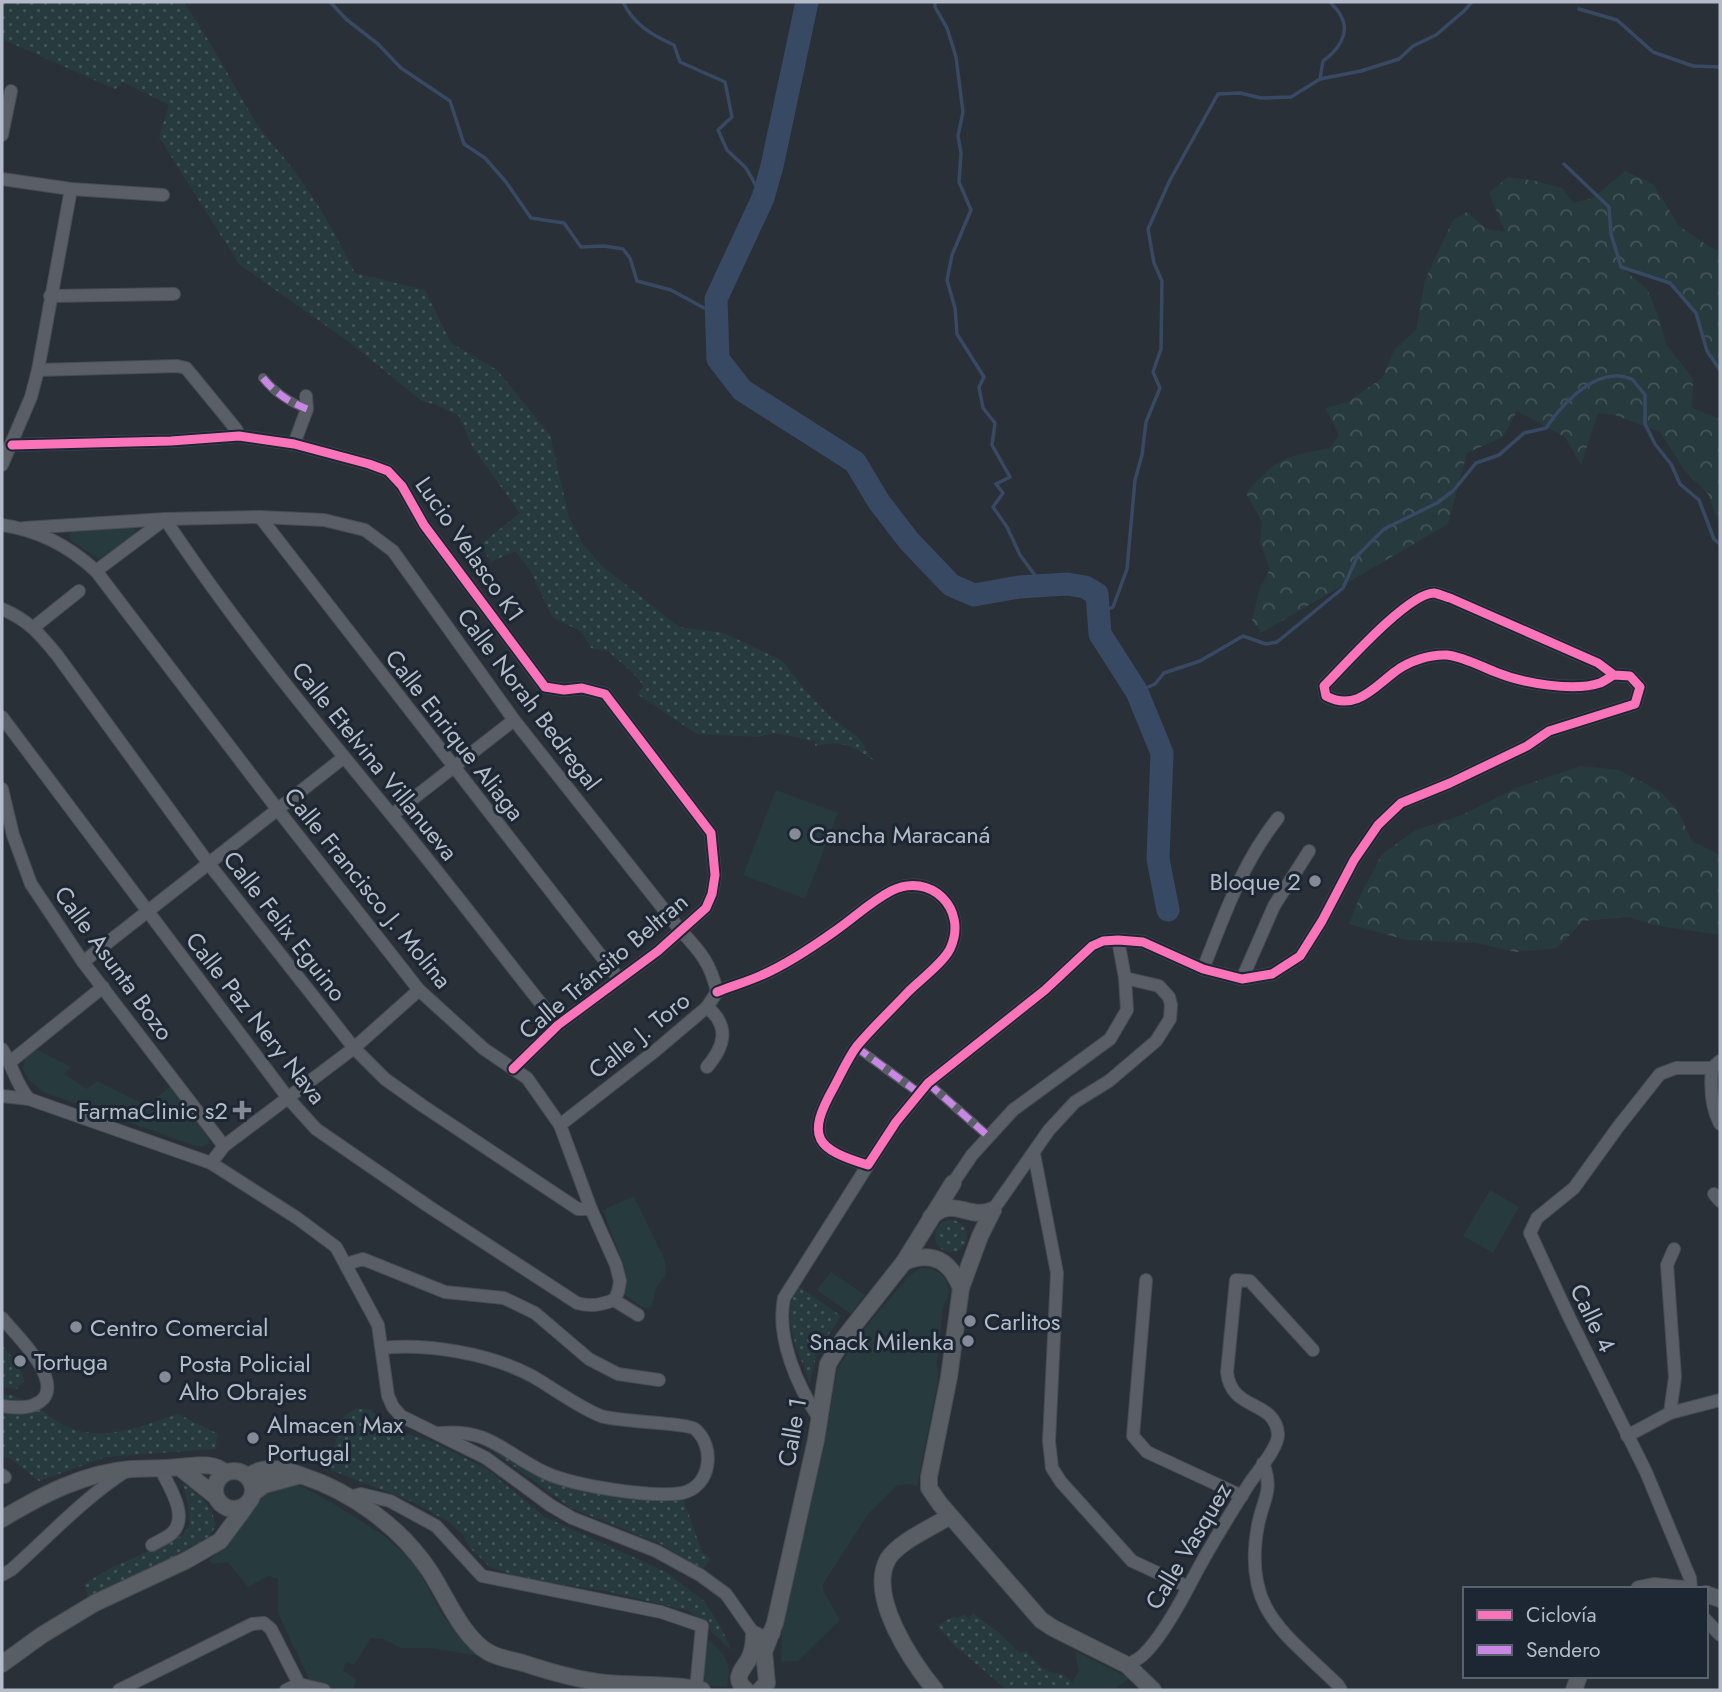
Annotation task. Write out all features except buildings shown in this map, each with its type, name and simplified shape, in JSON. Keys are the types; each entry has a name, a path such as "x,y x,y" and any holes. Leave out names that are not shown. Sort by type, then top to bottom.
{"main road":[{"path":"953,1183 955,1198 976,1219 981,1236"},
{"name":"Calle 1","path":"760,1690 767,1683 764,1652 773,1628 816,1440 825,1375 833,1355 904,1262 953,1183"},
{"path":"961,1288 955,1274 926,1245 928,1223 944,1209 984,1214 993,1210"},
{"path":"993,1210 961,1288 949,1377 929,1488 950,1516 966,1531 1041,1620 1053,1629 1127,1665 1153,1690"},
{"path":"904,1262 927,1257 942,1261 966,1260 975,1254"},
{"path":"2,1519 53,1490 92,1476 129,1469 210,1465 225,1473"},
{"path":"179,1467 233,1510 264,1485 303,1475"},
{"path":"247,1476 254,1471 288,1470 324,1482 350,1497 398,1534 421,1559 473,1640 489,1653 602,1686 699,1690"},
{"path":"211,1547 221,1519 216,1482 225,1473 237,1471 247,1476"},
{"path":"2,1664 42,1635 95,1603 220,1541 249,1499 247,1476"},
{"path":"936,1690 912,1659 895,1626 883,1596 881,1576 889,1557 904,1544 950,1516"},
{"path":"739,1689 738,1678 753,1650 754,1634 763,1639 773,1628"},
{"path":"744,1665 751,1662 765,1668"}],"street":[{"path":"2,135 11,91"},
{"path":"2,179 71,189 163,195"},
{"path":"2,465 31,397 38,370 71,189"},
{"path":"50,296 174,294"},
{"path":"38,370 177,366 186,368 239,436"},
{"path":"262,378 272,390 292,404 306,403 294,444"},
{"name":"Lucio Velasco K1","path":"12,445 171,441 239,436 294,444 388,471 402,486 424,525 545,687"},
{"name":"Calle Norah Bedregal","path":"24,528 165,519 260,517 324,520 365,530 393,551 514,720 681,931"},
{"name":"Calle Enrique Aliaga","path":"260,517 619,979"},
{"path":"96,571 165,519"},
{"name":"Calle Etelvina Villanueva","path":"165,519 204,579 343,758 392,815 558,1025"},
{"name":"Calle Francisco J. Molina","path":"2,525 24,528 64,545 96,571 419,990 484,1049 527,1078 560,1125 591,1209 616,1265 620,1281 614,1300"},
{"path":"34,627 79,591"},
{"path":"819,1418 809,1403 788,1352 782,1325 784,1298 868,1165 923,1088 1045,990 1092,946 1103,941 1143,942 1203,969 1242,979 1272,974 1300,956 1354,860 1378,825 1401,803 1527,746 1549,731 1634,704 1640,687 1630,676 1614,675 1598,663 1450,598 1435,593 1420,597 1401,609 1324,687 1326,696 1335,701 1353,700 1370,694 1398,669 1433,656 1448,655 1502,675 1547,685 1600,683 1614,675"},
{"name":"Calle Felix Eguino","path":"2,609 34,627 57,655 209,864 354,1048 385,1079 423,1107 579,1209 591,1209"},
{"name":"Calle Tránsito Beltran","path":"513,1069 558,1025 681,931 706,908 712,894 715,860 711,833 604,694 582,688 564,690 545,687"},
{"name":"Calle Paz Nery Nava","path":"2,717 288,1098 316,1129 577,1303 600,1306 614,1300"},
{"path":"392,815 514,720"},
{"path":"83,962 149,913 343,758"},
{"name":"Calle Asunta Bozo","path":"2,789 13,835 30,884 83,962 224,1146"},
{"path":"1203,969 1234,889 1261,839 1278,818"},
{"path":"1242,979 1274,906 1309,851"},
{"path":"717,992 763,975 835,931 875,899 898,887 920,886 942,895 951,910 956,929 949,952 856,1047 822,1108 817,1128 820,1138 835,1154 868,1165"},
{"name":"Calle J. Toro","path":"560,1125 707,1007 717,992 713,972 698,949 681,931"},
{"path":"953,1183 988,1136 1013,1110 1110,1039 1127,1010 1118,940"},
{"path":"993,1210 1049,1130 1075,1102 1109,1081 1156,1041 1170,1019 1169,997 1159,986 1125,978"},
{"path":"10,1062 103,987"},
{"path":"211,1163 224,1146 354,1048 419,990"},
{"path":"707,1007 721,1022 722,1037 721,1046 707,1067"},
{"path":"856,1047 923,1088 988,1136"},
{"path":"2,1049 19,1086 29,1100"},
{"path":"1716,1064 1710,1086 1714,1113 1720,1124"},
{"name":"Calle 4","path":"1691,1587 1690,1578 1646,1472 1530,1233 1537,1218 1574,1188 1660,1074 1676,1068 1716,1064"},
{"path":"2,1096 29,1100 211,1163 318,1234 336,1247 378,1325 386,1381 393,1407 401,1416 440,1433 485,1458 572,1518 656,1551 700,1575 726,1594 754,1634"},
{"path":"1034,1154 1057,1273 1049,1441 1052,1468 1060,1482 1132,1561 1188,1587"},
{"path":"1671,1413 1675,1377 1667,1265 1674,1249"},
{"path":"346,1264 363,1259 445,1292 504,1298 535,1313 589,1359 618,1374 659,1380"},
{"path":"1146,1280 1133,1436 1147,1452 1242,1496"},
{"name":"Calle Vasquez","path":"1127,1665 1145,1654 1184,1597 1242,1496 1278,1442 1278,1430 1272,1418 1243,1400 1232,1391 1228,1382 1236,1280 1250,1281 1313,1350"},
{"path":"614,1300 638,1315"},
{"path":"2,1318 33,1354 48,1385 47,1392 39,1402 24,1408 2,1406"},
{"path":"382,1348 428,1348 486,1357 528,1374 600,1416 694,1428 703,1441 709,1458 707,1468 696,1486 687,1492 671,1494 587,1485 549,1474 480,1435 440,1433"},
{"path":"1627,1436 1671,1413 1720,1400"},
{"path":"1263,1463 1269,1477 1269,1487 1258,1524 1255,1556 1255,1582 1260,1598 1287,1636 1341,1690"},
{"path":"152,1545 173,1532 178,1521 178,1505 160,1468"},
{"path":"2,1575 11,1570 111,1480 129,1469"},
{"path":"350,1497 362,1494 390,1501 428,1521 436,1526 482,1576 661,1612 702,1626 699,1690"},
{"path":"1708,1622 1720,1635"},
{"path":"119,1690 252,1625 264,1623 271,1629 299,1687"},
{"path":"286,1690 299,1687 324,1690"}],"green space":[{"path":"2,2 183,2 255,121 314,199 355,273 425,290 451,343 497,370 550,435 569,517 582,543 601,565 679,627 724,633 783,661 805,690 832,718 859,738 873,760 846,745 815,746 815,741 775,733 758,737 697,734 637,694 644,686 632,672 608,651 591,648 581,631 553,618 530,570 515,551 491,562 480,545 520,513 473,448 459,416 435,404 423,402 349,342 239,264 159,137 169,105 123,82 115,89 2,39"},
{"path":"1625,171 1653,184 1679,226 1720,251 1720,370 1707,351 1696,313 1670,283 1623,269 1647,289 1666,344 1693,379 1692,408 1720,419 1720,527 1708,494 1684,470 1660,432 1615,415 1598,413 1581,465 1565,437 1517,411 1503,437 1467,453 1448,524 1261,633 1252,620 1260,588 1270,569 1260,542 1262,522 1246,493 1282,460 1330,448 1339,435 1325,408 1348,402 1382,378 1395,349 1416,330 1425,280 1453,220 1467,212 1487,229 1505,232 1489,193 1508,177 1562,188 1573,203 1593,198"},
{"path":"133,527 136,531 134,535 99,559 71,541 69,534 71,531"},
{"path":"1581,766 1619,770 1661,792 1678,811 1692,841 1720,855 1720,935 1659,926 1628,917 1583,921 1557,948 1516,952 1476,943 1406,940 1349,924 1382,854 1416,830 1462,815 1516,788"},
{"path":"776,790 838,813 805,899 743,875"},
{"path":"36,1049 71,1067 64,1074 87,1089 97,1081 146,1105 171,1086 207,1133 209,1143 202,1147 196,1146 43,1092 29,1080 23,1069 25,1059"},
{"path":"1490,1190 1519,1207 1493,1253 1463,1236"},
{"path":"634,1196 665,1261 666,1274 657,1287 651,1308 642,1307 625,1295 625,1268 603,1210"},
{"path":"951,1220 962,1225 967,1236 962,1247 951,1252 940,1247 935,1236 940,1225"},
{"path":"920,1268 932,1269 941,1274 947,1282 949,1293 943,1308 937,1360 938,1381 917,1486 896,1486 869,1513 823,1584 824,1592 840,1620 798,1661 781,1662 782,1629 824,1447 837,1369 863,1330 910,1275"},
{"path":"831,1272 865,1295 851,1314 817,1290"},
{"path":"797,1285 841,1316 817,1352 810,1383 791,1326 791,1306"},
{"path":"2,1345 23,1376 24,1381 17,1389 2,1387"},
{"path":"2,1394 21,1399 70,1428 84,1432 111,1433 178,1414 218,1434 215,1449 106,1457 39,1481 10,1458 2,1457"},
{"path":"355,1409 370,1409 383,1422 402,1432 433,1442 485,1468 545,1517 666,1572 704,1601 732,1651 690,1611 602,1590 525,1579 490,1567 449,1522 413,1502 331,1470 332,1454 344,1416"},
{"path":"490,1449 527,1467 683,1498 702,1552 711,1559 703,1569 661,1544 571,1508"},
{"path":"183,1483 200,1496 211,1511 216,1525 210,1536 195,1547 89,1600 84,1584 109,1569 181,1536 190,1526"},
{"path":"301,1486 329,1501 383,1535 413,1561 442,1614 466,1646 486,1657 430,1648 401,1648 383,1639 371,1638 354,1665 346,1662 343,1671 357,1679 353,1690 338,1690 310,1681 278,1613 278,1579 269,1576 248,1587 228,1562 213,1564 209,1560 259,1500 278,1488"},
{"path":"973,1613 1020,1653 1026,1651 1042,1667 1063,1674 1080,1690 1007,1690 954,1645 937,1626 954,1616 957,1618 964,1614 969,1619"},
{"path":"709,1640 726,1660 729,1672 727,1687 701,1685"},
{"path":"1075,1651 1129,1678 1114,1690 1080,1690 1072,1683 1079,1671"}],"waterway":[{"path":"330,2 401,68 450,101 464,144 485,158 531,218 564,223 581,247 623,249 630,258 637,281 671,290 717,315"},
{"path":"623,2 644,28 674,45 680,62 725,82 732,117 718,130 727,150 746,168 763,198"},
{"path":"807,2 763,198 716,299 718,359 742,390 855,462 879,502 909,541 951,585 974,595 1019,587 1067,584 1085,587 1097,594 1100,634 1137,692 1162,753 1158,859 1168,910"},
{"path":"935,2 956,57 963,112 958,136 961,153 959,182 971,210 952,255 947,280 955,308 957,334 984,377 979,387 983,408 995,423 992,445 1010,477 996,484 1003,493 993,507 1007,527 1020,555 1043,586"},
{"path":"1320,79 1323,61 1341,41 1344,29 1340,14 1330,2"},
{"path":"1100,613 1113,607 1127,569 1135,480 1142,455 1146,422 1160,388 1153,372 1161,349 1162,281 1154,263 1148,229 1170,180 1218,94 1240,93 1261,98 1291,97 1320,79 1361,71 1399,59 1413,46 1436,35 1472,2"},
{"path":"1579,9 1617,20 1653,52 1693,66 1720,67"},
{"path":"1564,164 1609,207 1611,234 1621,267 1670,283 1696,313 1707,351 1720,370"},
{"path":"1137,692 1155,684 1164,673 1200,661 1243,636 1266,644 1277,642 1343,588 1358,555 1384,529 1437,503 1453,491 1476,463 1499,455 1524,433 1546,428 1575,394 1605,378 1617,376 1632,379 1645,395 1645,424 1655,444 1671,464 1680,484 1699,500 1714,539 1720,544"}],"marked path":[{"path":"263,378 283,396 307,409"},
{"path":"856,1047 919,1093"},
{"path":"928,1083 988,1136"}],"cycle path":[{"path":"12,445 171,441 239,436 294,444 388,471 402,486 424,525 545,687 564,690 582,688 605,694 711,833 715,875 712,894 706,908 658,951 558,1025 513,1069"},
{"path":"717,992 790,961 891,891 906,886 919,886 932,890 942,898 950,908 954,920 955,934 950,949 937,966 909,991 857,1046 820,1118 818,1130 827,1147 868,1165 896,1122 928,1083 1045,990 1092,946 1103,941 1143,942 1203,969 1242,979 1272,974 1300,956 1354,860 1378,825 1401,803 1527,746 1549,731 1635,704 1640,687 1630,676 1614,675 1598,663 1438,594 1423,596 1409,605 1377,632 1324,686 1326,696 1346,701 1356,699 1407,664 1441,655 1460,658 1508,677 1549,685 1589,686 1614,675"}],"place":[{"name":"Cancha Maracaná","path":"795,834"},
{"name":"Bloque 2","path":"1315,881"},
{"name":"FarmaClinic s2","path":"242,1110"},
{"name":"Carlitos","path":"970,1321"},
{"name":"Centro Comercial","path":"76,1327"},
{"name":"Snack Milenka","path":"968,1341"},
{"name":"Tortuga","path":"20,1361"},
{"name":"Posta Policial Alto Obrajes","path":"165,1377"},
{"name":"Almacen Max Portugal","path":"253,1438"}]}
